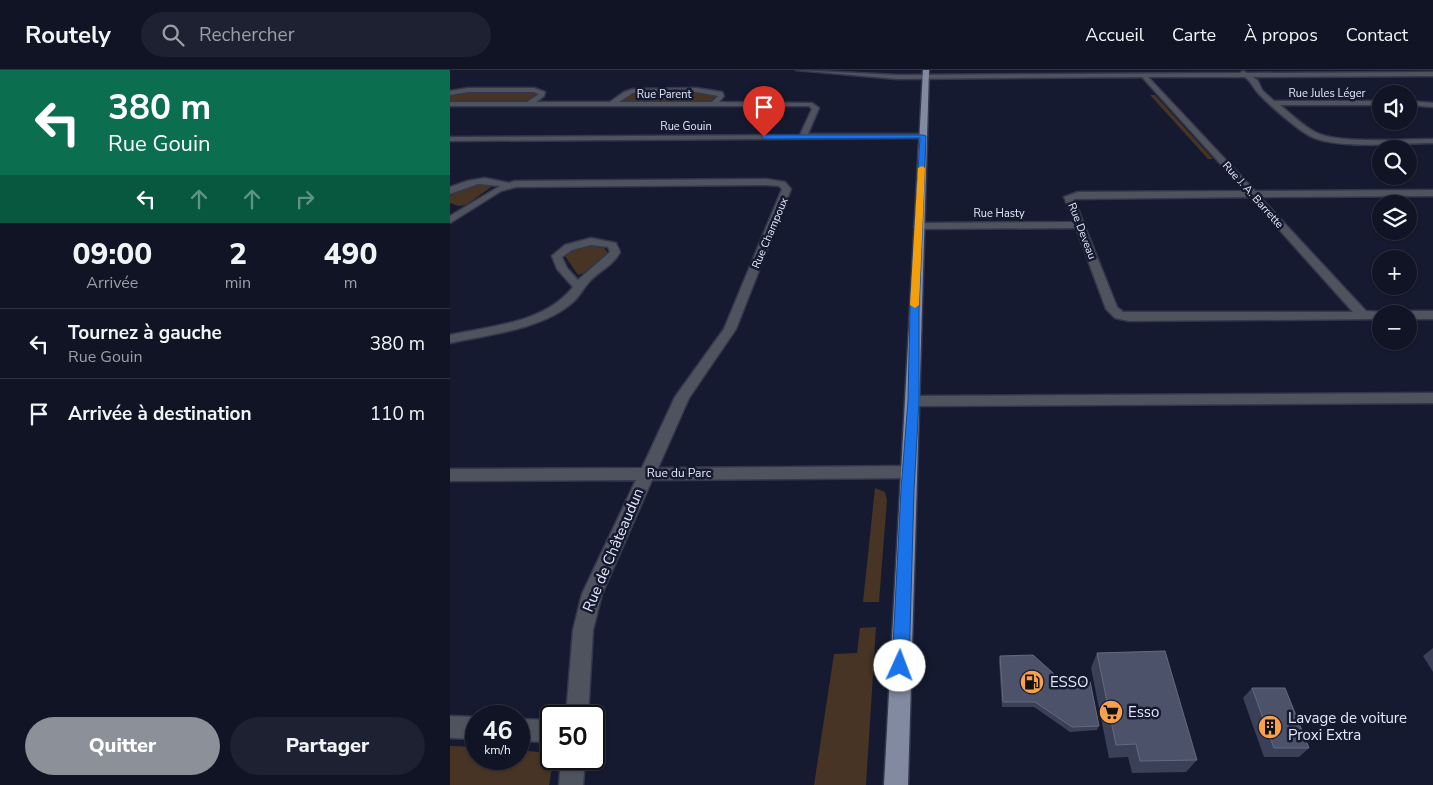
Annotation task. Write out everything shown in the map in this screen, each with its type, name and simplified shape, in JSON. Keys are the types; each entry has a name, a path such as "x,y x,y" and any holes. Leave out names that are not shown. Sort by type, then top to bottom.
{"main road":[{"path":"896,785 926,73"}],"street":[{"path":"799,70 888,76 926,73 1026,75 1433,74"},
{"path":"799,78 811,70"},
{"path":"888,76 899,70"},
{"path":"978,70 1026,75"},
{"path":"1237,70 1255,81 1260,93 1272,103 1312,134 1323,138 1346,141 1433,141"},
{"path":"1337,70 1345,74"},
{"name":"Rue J. A. Barrette","path":"1143,75 1363,315"},
{"path":"450,93 472,90 534,90 543,92 542,96 528,104"},
{"name":"Rue Parent","path":"612,104 626,93 633,91 678,90 718,92 721,96 715,103"},
{"name":"Rue Jules Léger","path":"1272,103 1372,103"},
{"path":"1417,103 1433,104"},
{"name":"Rue Parent","path":"450,104 812,104 816,108 803,137"},
{"name":"Rue Gouin","path":"450,138 923,136"},
{"name":"Rue Champoux","path":"450,191 462,185 479,181 494,181 506,186"},
{"name":"Rue Champoux","path":"450,220 506,186 526,184 766,182 780,184 787,188 787,194 730,329 682,397 646,473"},
{"path":"1418,193 1433,203"},
{"name":"Rue Deveau","path":"1372,315 1123,316 1112,309 1069,199 1074,195 1433,193"},
{"path":"450,208 464,211"},
{"name":"Rue Hasty","path":"919,226 1078,225"},
{"path":"450,339 516,325 544,316 569,300 578,287 594,271 613,256 616,252 612,245 601,242 584,243 567,248 557,256 569,277 578,287"},
{"path":"1417,315 1433,315"},
{"path":"913,401 1433,398"},
{"name":"Rue du Parc","path":"450,475 909,472"},
{"name":"Rue de Châteaudun","path":"577,705 583,630 587,608 597,581 646,473"},
{"path":"450,727 465,728"},
{"path":"571,785 572,770"}],"shaded area":[{"path":"699,91 716,95 712,101 622,101 634,93"},
{"path":"463,92 529,92 537,94 526,101 450,102 450,95"},
{"path":"1150,95 1155,95 1213,159 1208,159"},
{"path":"484,183 494,185 466,205 458,206 450,203 450,196 457,191"},
{"path":"587,245 604,248 608,253 584,273 578,275 565,256 570,251"},
{"path":"875,488 885,492 887,500 879,602 863,602"},
{"path":"876,627 866,785 814,785 834,654 857,653 860,628"},
{"path":"450,746 465,747 465,770 530,770 530,751 540,752 540,770 552,770 549,785 450,785"}],"building":[{"path":"1165,651 1197,760 1140,761 1136,744 1116,745 1097,653"},
{"path":"1033,655 1063,682 1090,681 1099,726 1072,727 1035,702 1003,702 1000,656"},
{"path":"1252,688 1285,688 1309,748 1274,748"}],"slow traffic":[{"path":"915,305 922,168"}],"place":[{"name":"ESSO","path":"1032,682"},
{"name":"Esso","path":"1111,712"},
{"name":"Lavage de voiture Proxi Extra","path":"1270,727"}],"route":[{"path":"764,137 923,136 900,666"}]}
